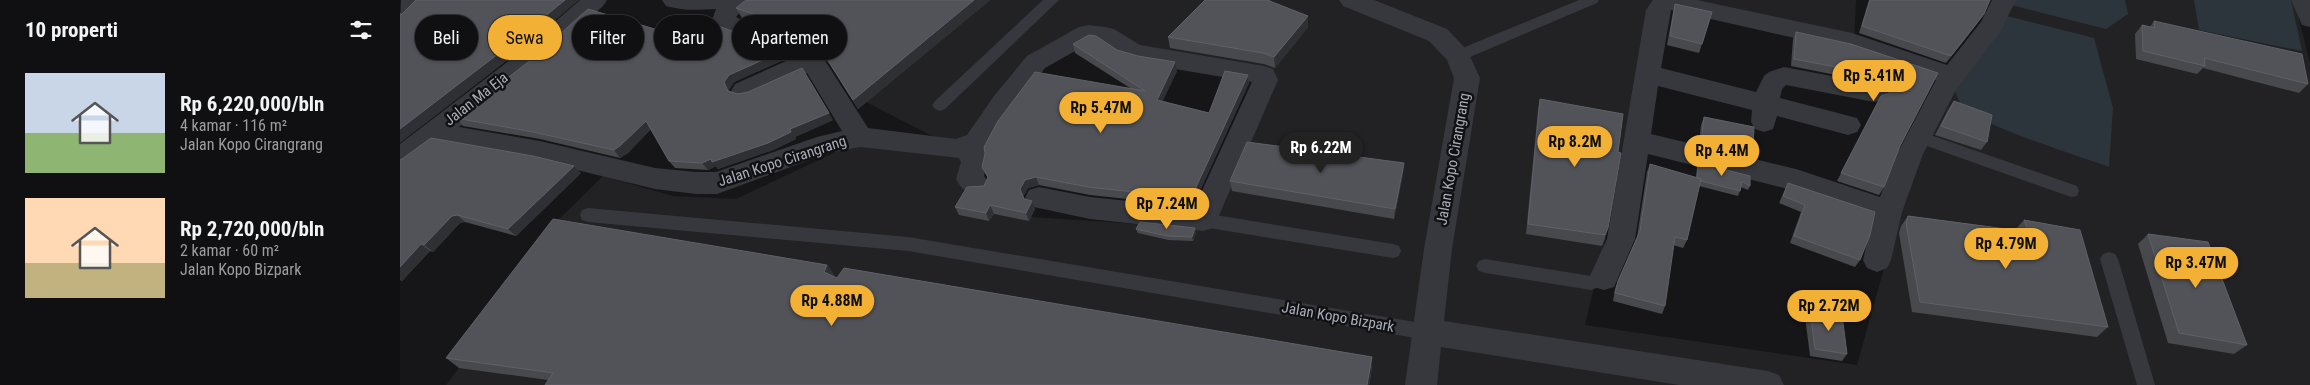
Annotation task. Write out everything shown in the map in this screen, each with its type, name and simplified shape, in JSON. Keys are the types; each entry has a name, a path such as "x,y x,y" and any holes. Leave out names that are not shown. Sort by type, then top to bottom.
{"street":[{"path":"400,14 416,0"},
{"name":"Jalan Ma Eja","path":"400,158 418,136 528,58 595,0"},
{"path":"674,0 693,3 724,0"},
{"path":"732,26 724,20 725,14 740,0"},
{"name":"Jalan Kopo Cirangrang","path":"1351,0 1438,35 1458,56 1466,78 1462,117 1438,249 1421,385"},
{"path":"1878,260 1888,212 1919,137 1952,76 1991,26 2004,0"},
{"path":"2303,0 2310,19"},
{"path":"1604,278 1620,239 1638,141 1658,10 1665,1 1852,42 1952,76"},
{"path":"976,185 970,179 974,162 963,148 984,133 993,117 1028,70 1048,54 1088,33 1105,35 1128,52 1264,75 1265,80 1203,220 1090,208 1039,198"},
{"path":"744,91 806,60"},
{"path":"814,60 860,137"},
{"path":"1648,74 1765,113 1848,125"},
{"path":"1765,113 1774,81 1784,76 1874,93"},
{"name":"Jalan Kopo Cirangrang","path":"418,136 536,150 610,167 630,175 702,184 730,180 826,144 860,137 963,148"},
{"path":"1638,141 1817,185 1847,194 1888,212"},
{"name":"Jalan Kopo Bizpark","path":"1427,332 1768,385"}],"lane":[{"path":"940,105 1052,0"},
{"path":"1458,56 1592,0"},
{"path":"1919,137 2071,191"},
{"name":"Jalan Kopo Bizpark","path":"588,216 908,244 1427,332"},
{"path":"1203,220 1393,251"},
{"path":"2109,259 2146,385"},
{"path":"1484,266 1592,283 1604,278"}],"shaded area":[{"path":"870,0 1856,0 1854,42 1662,2 1585,325 1857,365 1912,168 2006,0 2294,0 2310,63 2310,385 446,385 540,259 558,220 603,176 673,196 736,199 863,139 966,154 971,213 1200,228 1262,74 1083,34 1045,63 975,141 938,139 864,101 826,60 847,60 847,25"},
{"path":"2011,0 2125,0 2128,14 2106,29 2011,5"},
{"path":"2194,0 2291,0 2302,51 2199,30"},
{"path":"2003,15 2094,38 2113,108 2109,167 2007,130 1970,113 1961,105 1955,91"}],"building":[{"path":"416,0 565,0 547,15 488,15 488,60 490,60 400,129 400,14"},
{"path":"746,0 974,0 853,100 828,60 847,60 847,15 756,15 736,8"},
{"path":"1205,0 1267,0 1308,16 1274,57 1263,53 1168,37"},
{"path":"1870,0 1990,0 1984,14 1951,56 1862,26"},
{"path":"1675,4 1712,12 1702,44 1670,36"},
{"path":"588,9 608,15 581,15"},
{"path":"2154,21 2302,54 2308,84 2204,58 2205,66 2143,51 2142,25 2155,28"},
{"path":"572,23 572,60 644,60 644,26 654,29 654,60 722,60 722,27 732,31 732,60 763,60 729,75 724,82 728,91 738,94 748,92 802,68 829,113 790,129 791,132 768,143 712,162 711,159 702,163 669,161 646,121 614,150 533,132 456,118 531,60 562,60 562,32"},
{"path":"1796,32 1851,44 1938,73 1900,146 1884,187 1841,173 1881,96 1889,93 1893,86 1889,77 1794,59"},
{"path":"1089,35 1096,36 1117,50 1138,56 1175,62 1157,100 1209,113 1225,71 1248,75 1191,198 1088,187 1036,177 1025,180 1020,189 1024,199 1032,201 1026,213 990,205 986,213 955,207 967,187 984,186 988,177 982,167 985,154 984,147 998,121 1035,72 1145,91 1073,44"},
{"path":"1540,99 1623,114 1618,152 1621,153 1608,228 1605,235 1528,224"},
{"path":"1954,101 1992,115 1987,142 1941,126"},
{"path":"1704,117 1754,127 1753,147 1702,135"},
{"path":"431,138 533,156 574,166 508,229 457,215 452,216 424,245 421,244 400,267 400,160"},
{"path":"1247,142 1404,163 1395,209 1230,181"},
{"path":"1698,163 1750,176 1750,186 1742,182 1740,191 1701,181 1701,179 1697,178"},
{"path":"1650,164 1701,179 1687,240 1675,237 1665,306 1615,293 1618,281 1640,231"},
{"path":"1788,183 1875,212 1870,235 1860,260 1794,236 1805,205 1783,196"},
{"path":"1908,216 2029,232 2024,220 2080,230 2108,327 1920,302 1906,223"},
{"path":"553,219 827,265 824,272 837,278 844,268 1372,357 1367,385 545,385 553,373 446,358"},
{"path":"1140,222 1195,228 1192,237 1167,236 1136,229"},
{"path":"2148,234 2208,242 2247,345 2179,333"},
{"path":"1810,310 1842,315 1847,354 1815,349"}]}
